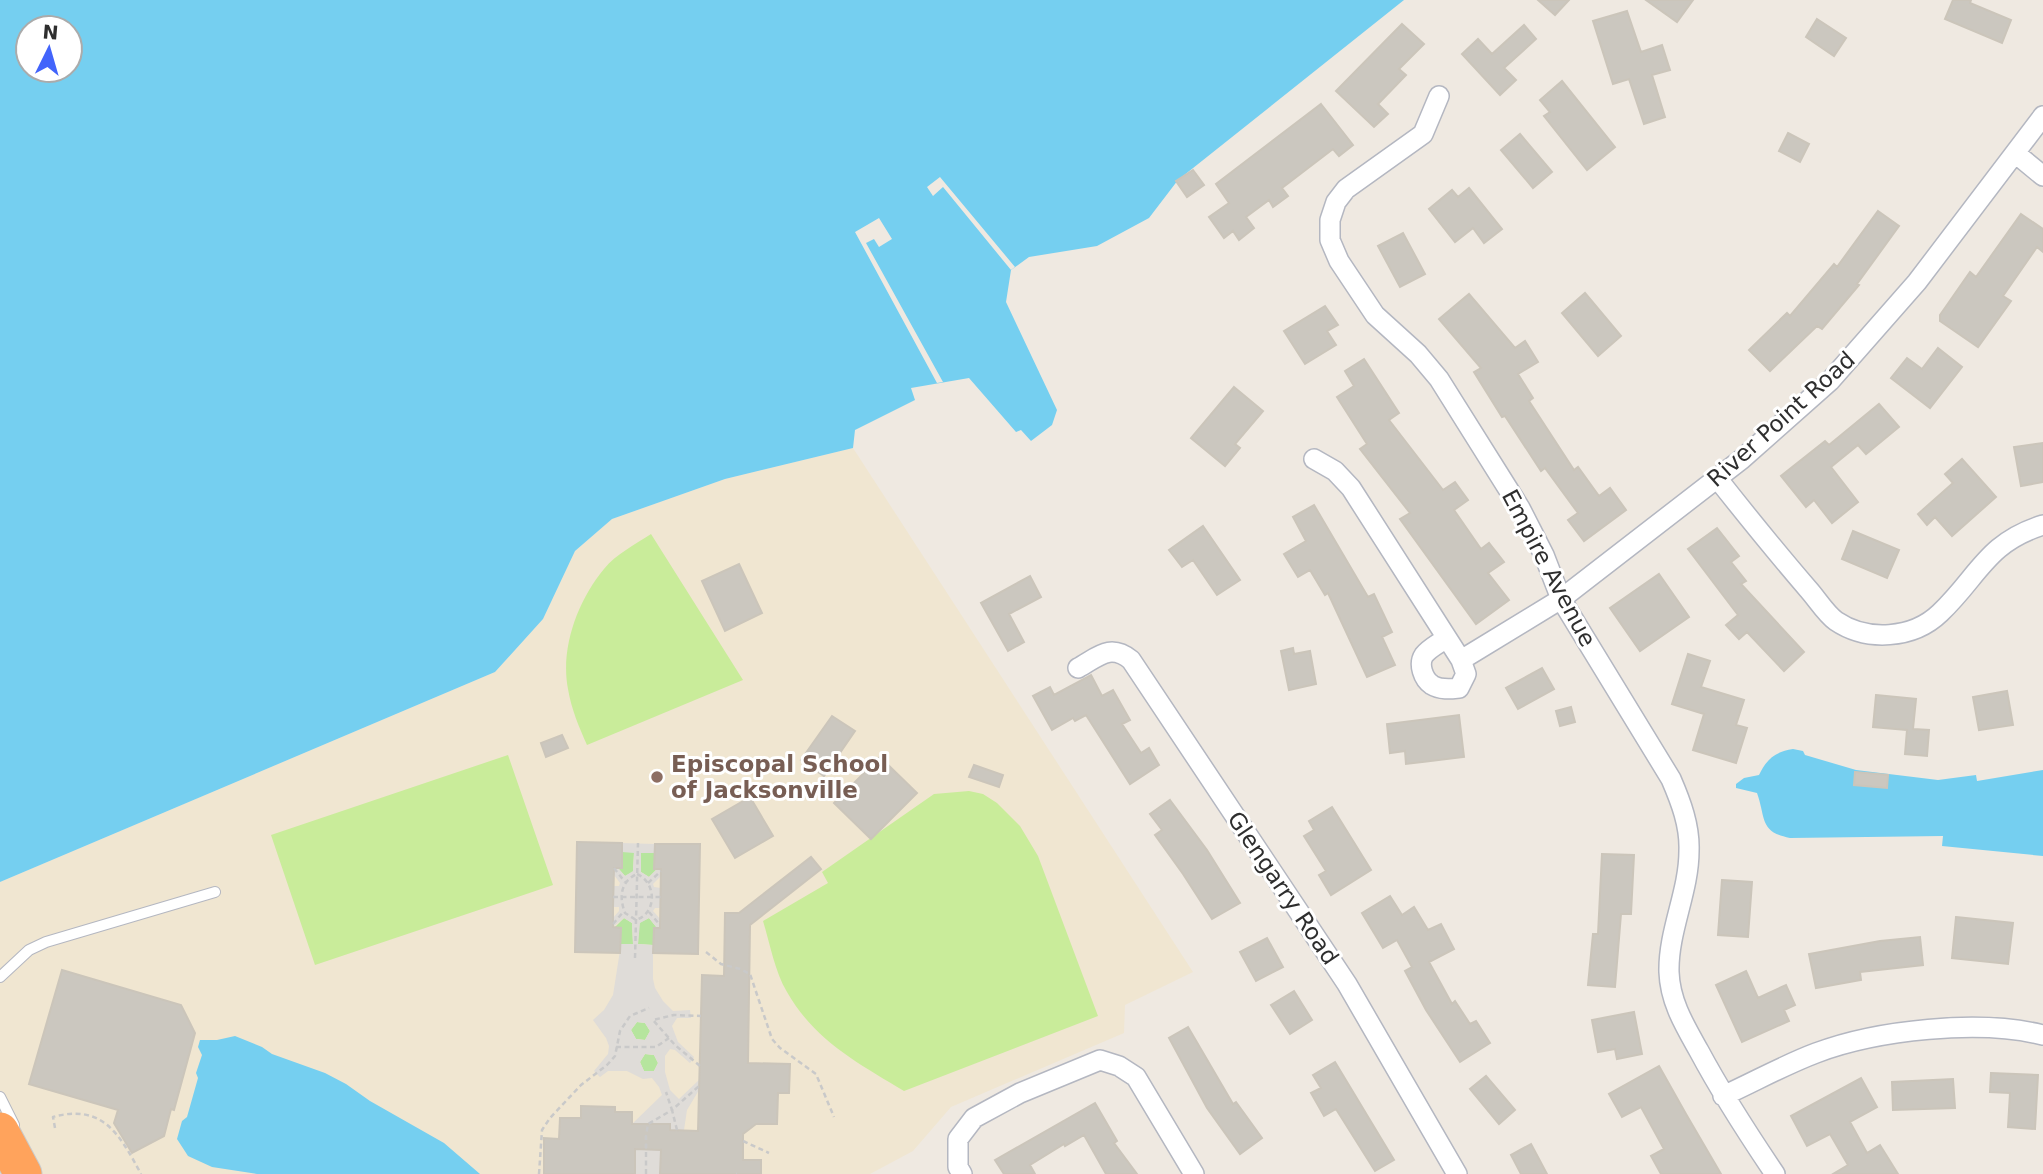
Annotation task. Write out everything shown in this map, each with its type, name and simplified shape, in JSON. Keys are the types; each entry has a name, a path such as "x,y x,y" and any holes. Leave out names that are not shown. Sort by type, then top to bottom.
{"highway":[{"path":"9,1132 23,1174"}],"street":[{"name":"Empire Avenue","path":"1439,96 1423,134 1346,189 1336,202 1330,220 1330,240 1339,261 1376,315 1418,354 1439,379 1520,509 1544,555 1560,598 1671,779 1682,805 1689,851 1670,948 1671,992 1677,1012 1723,1096 1775,1174"},
{"name":"River Point Road","path":"1461,660 1560,598 1742,459 1830,381 1892,313 2043,116"},
{"path":"2015,153 2043,176"},
{"path":"1314,458 1335,471 1351,488 1461,660 1466,674 1459,688 1446,689 1432,685 1423,675 1423,656 1446,638"},
{"path":"1717,478 1836,621 1865,633 1892,636 1911,630 1939,615 2003,544 2020,533 2043,525"},
{"name":"Glengarry Road","path":"1078,668 1111,651 1121,652 1131,660 1347,984 1457,1174"},
{"path":"1723,1096 1815,1053 1856,1041 1899,1033 1947,1029 2026,1031 2043,1035"},
{"path":"962,1174 957,1167 958,1139 974,1118 1020,1093 1100,1060 1119,1066 1136,1077 1194,1174"}],"lane":[{"path":"0,977 29,950 46,942 215,892"},
{"path":"0,1097 9,1132"}],"path":[{"path":"635,958 638,843"},
{"path":"614,868 625,882"},
{"path":"649,883 662,871"},
{"path":"636,920 624,911 621,897 625,882 637,874"},
{"path":"636,920 649,912 652,897 649,883 637,874"},
{"path":"613,897 661,897"},
{"path":"613,923 624,911"},
{"path":"649,912 660,925"},
{"path":"706,951 721,964 750,974 772,1039 816,1074 834,1117"},
{"path":"539,1174 542,1130 567,1098 615,1056 620,1031 630,1016 649,1008"},
{"path":"700,1066 653,1020 674,1015 701,1016"},
{"path":"617,1047 656,1047 669,1038"},
{"path":"646,1174 648,1124 672,1110 699,1086"},
{"path":"666,1092 677,1130"},
{"path":"55,1128 53,1117 67,1113 101,1119 113,1128 141,1174"},
{"path":"743,1141 769,1153"}],"shaded area":[{"name":"Episcopal School of Jacksonville","path":"853,448 1193,972 1125,1005 1124,1033 951,1107 913,1151 870,1174 0,1174 0,882 495,672 543,619 575,551 612,519 725,479"},
{"path":"622,843 655,844 655,853 641,853 641,872 649,877 657,869 661,869 661,876 653,884 654,887 661,888 661,908 655,908 653,911 661,920 660,928 649,918 640,923 638,944 653,945 653,979 663,1001 673,1011 690,1010 691,1018 677,1018 672,1026 678,1042 694,1057 690,1063 670,1049 665,1056 665,1072 670,1090 679,1099 699,1080 699,1090 687,1110 684,1130 670,1130 670,1124 655,1149 661,1150 660,1174 635,1174 632,1124 662,1095 659,1087 652,1078 643,1079 627,1071 608,1071 600,1077 594,1071 608,1054 609,1046 593,1020 604,1010 613,995 621,944 633,944 632,923 624,918 613,927 613,918 619,911 619,907 613,907 614,886 619,886 620,883 614,875 614,868 618,868 625,876 633,871 634,853 622,852","holes":["637,1022 645,1023 650,1031 645,1040 636,1039 631,1030","645,1054 654,1055 658,1063 654,1071 644,1071 640,1062"]}],"green space":[{"path":"651,534 743,680 587,745 571,703 566,673 573,625 586,595 604,569 620,554"},
{"path":"508,755 553,885 315,965 271,835"},
{"path":"969,791 983,794 997,803 1020,826 1038,856 1098,1016 904,1091 839,1049 798,1009 776,967 763,921 828,883 822,872 934,794"},
{"path":"622,852 634,852 633,872 625,876 618,868 622,868"},
{"path":"641,853 655,853 657,869 649,877 641,872"},
{"path":"624,918 632,923 633,944 621,944 621,928 615,927"},
{"path":"649,918 657,928 654,928 653,945 638,944 639,923"},
{"path":"637,1022 645,1023 650,1031 645,1040 636,1039 631,1030"},
{"path":"645,1054 654,1055 658,1063 654,1071 644,1071 640,1062"}],"water":[{"path":"0,0 1404,0 1178,180 1149,218 1097,246 1029,257 1011,270 1006,302 1057,410 1052,425 1031,441 1021,430 1016,432 969,378 911,388 915,400 855,430 853,448 725,479 612,519 575,551 543,619 495,672 0,882"},
{"path":"1793,749 1856,770 1938,780 1976,775 1977,781 2043,770 2043,856 1942,846 1943,836 1790,838 1780,835 1765,823 1757,793 1736,788 1736,784 1744,778 1759,775 1772,757"},
{"path":"235,1036 346,1084 370,1101 444,1143 480,1174 257,1174 212,1167 188,1156 177,1139 182,1121 187,1117 198,1078 196,1073 202,1055 198,1047 200,1040"}],"pier":[{"path":"940,177 1015,267 1011,270 943,187 933,196 927,187"},
{"path":"879,218 892,239 879,247 874,239 866,243 943,382 937,383 855,232"}],"building":[{"path":"1538,0 1569,0 1555,15"},
{"path":"1646,0 1693,0 1677,22"},
{"path":"1953,0 1971,0 1970,3 2011,20 2002,43 1945,19"},
{"path":"1627,11 1641,52 1662,45 1670,70 1652,75 1665,117 1644,124 1629,79 1613,84 1593,21"},
{"path":"1817,19 1846,38 1834,56 1806,37"},
{"path":"1402,24 1424,44 1399,69 1406,75 1378,104 1388,114 1374,127 1336,91"},
{"path":"1524,25 1536,39 1504,68 1516,80 1500,95 1462,54 1478,39 1492,54"},
{"path":"1562,81 1615,147 1587,170 1544,116 1550,112 1540,100"},
{"path":"1321,104 1353,145 1339,156 1333,149 1282,188 1288,196 1273,207 1269,200 1246,217 1254,228 1239,240 1233,231 1224,238 1209,217 1229,203 1216,184"},
{"path":"1788,133 1809,144 1800,162 1779,151"},
{"path":"1520,134 1552,172 1533,188 1501,150"},
{"path":"1193,170 1204,185 1187,197 1176,181"},
{"path":"1469,188 1502,229 1484,243 1473,228 1455,242 1429,209 1452,190 1458,197"},
{"path":"1878,211 1899,226 1857,284 1859,285 1822,329 1817,326 1770,371 1749,350 1787,313 1790,316 1834,264 1837,267"},
{"path":"2021,214 2043,229 2043,252 2037,247 2003,296 2011,301 1978,347 1940,321 1940,315 1970,272 1976,277"},
{"path":"1403,233 1425,274 1400,287 1378,246"},
{"path":"1585,293 1621,336 1598,356 1562,313"},
{"path":"1469,294 1515,348 1525,341 1538,362 1518,374 1533,398 1529,401 1574,470 1578,467 1599,496 1610,488 1626,510 1584,541 1568,520 1578,513 1545,468 1541,471 1505,416 1502,417 1474,372 1481,368 1439,319"},
{"path":"1325,306 1338,325 1327,331 1336,345 1305,364 1284,331"},
{"path":"1938,348 1962,367 1930,408 1891,378 1907,358 1922,369"},
{"path":"1364,359 1399,413 1389,420 1443,490 1455,482 1468,500 1454,510 1481,549 1489,543 1504,562 1488,573 1509,600 1476,624 1400,519 1410,513 1360,449 1367,444 1337,397 1354,386 1345,371"},
{"path":"1234,387 1263,411 1235,444 1240,448 1225,466 1191,438"},
{"path":"1879,404 1899,427 1866,454 1858,445 1831,467 1858,502 1832,523 1814,500 1806,507 1781,476 1825,441 1829,445"},
{"path":"2043,443 2043,482 2021,486 2014,447"},
{"path":"1962,459 1996,497 1952,536 1935,517 1927,525 1918,514 1953,483 1945,474"},
{"path":"1314,505 1368,597 1374,594 1392,632 1382,637 1395,665 1367,677 1328,593 1325,595 1310,570 1298,577 1284,554 1306,541 1293,517"},
{"path":"1203,526 1240,580 1217,595 1193,560 1182,567 1169,550"},
{"path":"1717,528 1739,556 1731,562 1746,581 1741,584 1804,652 1784,671 1747,632 1739,639 1726,625 1738,615 1688,549"},
{"path":"1853,531 1899,550 1887,578 1842,559"},
{"path":"739,564 762,613 725,631 702,581"},
{"path":"1659,574 1689,617 1640,651 1610,608"},
{"path":"1030,576 1041,597 1009,614 1024,642 1008,651 981,603"},
{"path":"1293,648 1294,654 1310,651 1316,684 1289,690 1281,651"},
{"path":"1688,654 1710,661 1701,687 1744,700 1736,725 1747,728 1736,763 1693,750 1704,714 1672,704"},
{"path":"1542,668 1554,689 1518,709 1506,688"},
{"path":"1091,675 1102,696 1113,690 1130,720 1122,724 1141,753 1149,748 1159,765 1130,784 1086,715 1075,721 1073,718 1052,730 1033,696 1050,687 1054,695"},
{"path":"2007,691 2013,725 1979,730 1973,697"},
{"path":"1876,695 1916,699 1913,729 1929,730 1927,756 1905,754 1907,730 1873,727"},
{"path":"1571,707 1575,722 1560,726 1556,711"},
{"path":"1459,715 1464,757 1406,764 1405,751 1390,753 1387,724"},
{"path":"832,716 855,731 824,776 801,760"},
{"path":"562,735 568,748 546,757 541,743"},
{"path":"880,757 917,793 871,839 834,803"},
{"path":"974,765 1003,775 999,787 969,777"},
{"path":"1855,772 1888,775 1887,788 1854,785"},
{"path":"750,797 773,836 735,858 712,819"},
{"path":"1170,800 1207,850 1240,903 1212,919 1155,835 1162,830 1150,814"},
{"path":"1332,807 1371,870 1331,895 1319,875 1326,871 1304,836 1314,830 1309,821"},
{"path":"577,842 622,843 622,868 614,868 613,907 613,927 621,928 620,953 575,952"},
{"path":"655,844 700,844 698,954 653,953 654,928 660,928 661,869 654,869"},
{"path":"1602,854 1634,855 1631,914 1621,914 1615,987 1588,985 1593,934 1598,934"},
{"path":"811,857 821,869 750,925 748,1063 790,1064 789,1093 778,1093 777,1124 756,1124 743,1134 743,1160 761,1160 761,1174 660,1174 661,1150 635,1149 635,1174 544,1174 544,1138 559,1139 560,1118 581,1118 581,1106 615,1107 615,1112 632,1112 632,1124 670,1124 670,1130 698,1131 702,975 724,976 725,913 739,913"},
{"path":"1722,880 1752,882 1748,937 1718,935"},
{"path":"1390,896 1402,915 1414,907 1428,930 1441,924 1454,949 1429,962 1452,1004 1455,1001 1470,1024 1476,1021 1490,1043 1460,1062 1426,1010 1405,971 1412,967 1397,940 1383,948 1362,913"},
{"path":"1956,917 2013,923 2008,964 1952,958"},
{"path":"1920,937 1923,965 1860,972 1861,980 1816,988 1809,954 1880,941"},
{"path":"1267,938 1283,967 1256,981 1240,952"},
{"path":"62,970 181,1005 195,1033 164,1136 132,1153 114,1123 118,1110 29,1084"},
{"path":"1746,971 1758,998 1786,985 1795,1005 1784,1010 1789,1021 1742,1042 1716,985"},
{"path":"1294,991 1312,1020 1290,1034 1271,1005"},
{"path":"1634,1012 1642,1054 1617,1059 1615,1049 1598,1052 1592,1020"},
{"path":"1188,1027 1233,1104 1236,1102 1262,1138 1240,1154 1207,1108 1169,1038"},
{"path":"1335,1062 1394,1160 1375,1171 1336,1109 1324,1116 1311,1093 1321,1088 1313,1075"},
{"path":"1659,1066 1721,1174 1661,1174 1651,1156 1664,1149 1641,1107 1622,1117 1609,1094"},
{"path":"1991,1073 2038,1075 2035,1129 2008,1127 2010,1093 1990,1092"},
{"path":"1486,1076 1515,1110 1499,1124 1470,1089"},
{"path":"1861,1078 1877,1107 1850,1122 1867,1153 1880,1145 1898,1174 1833,1174 1848,1165 1830,1134 1807,1146 1791,1116"},
{"path":"1953,1079 1955,1108 1893,1110 1892,1082"},
{"path":"1095,1103 1117,1141 1114,1143 1137,1174 1106,1174 1084,1135 1030,1165 1035,1174 1004,1174 995,1160"},
{"path":"1531,1144 1547,1174 1521,1174 1511,1155"}],"place":[{"name":"Episcopal School of Jacksonville","path":"657,777"}]}
